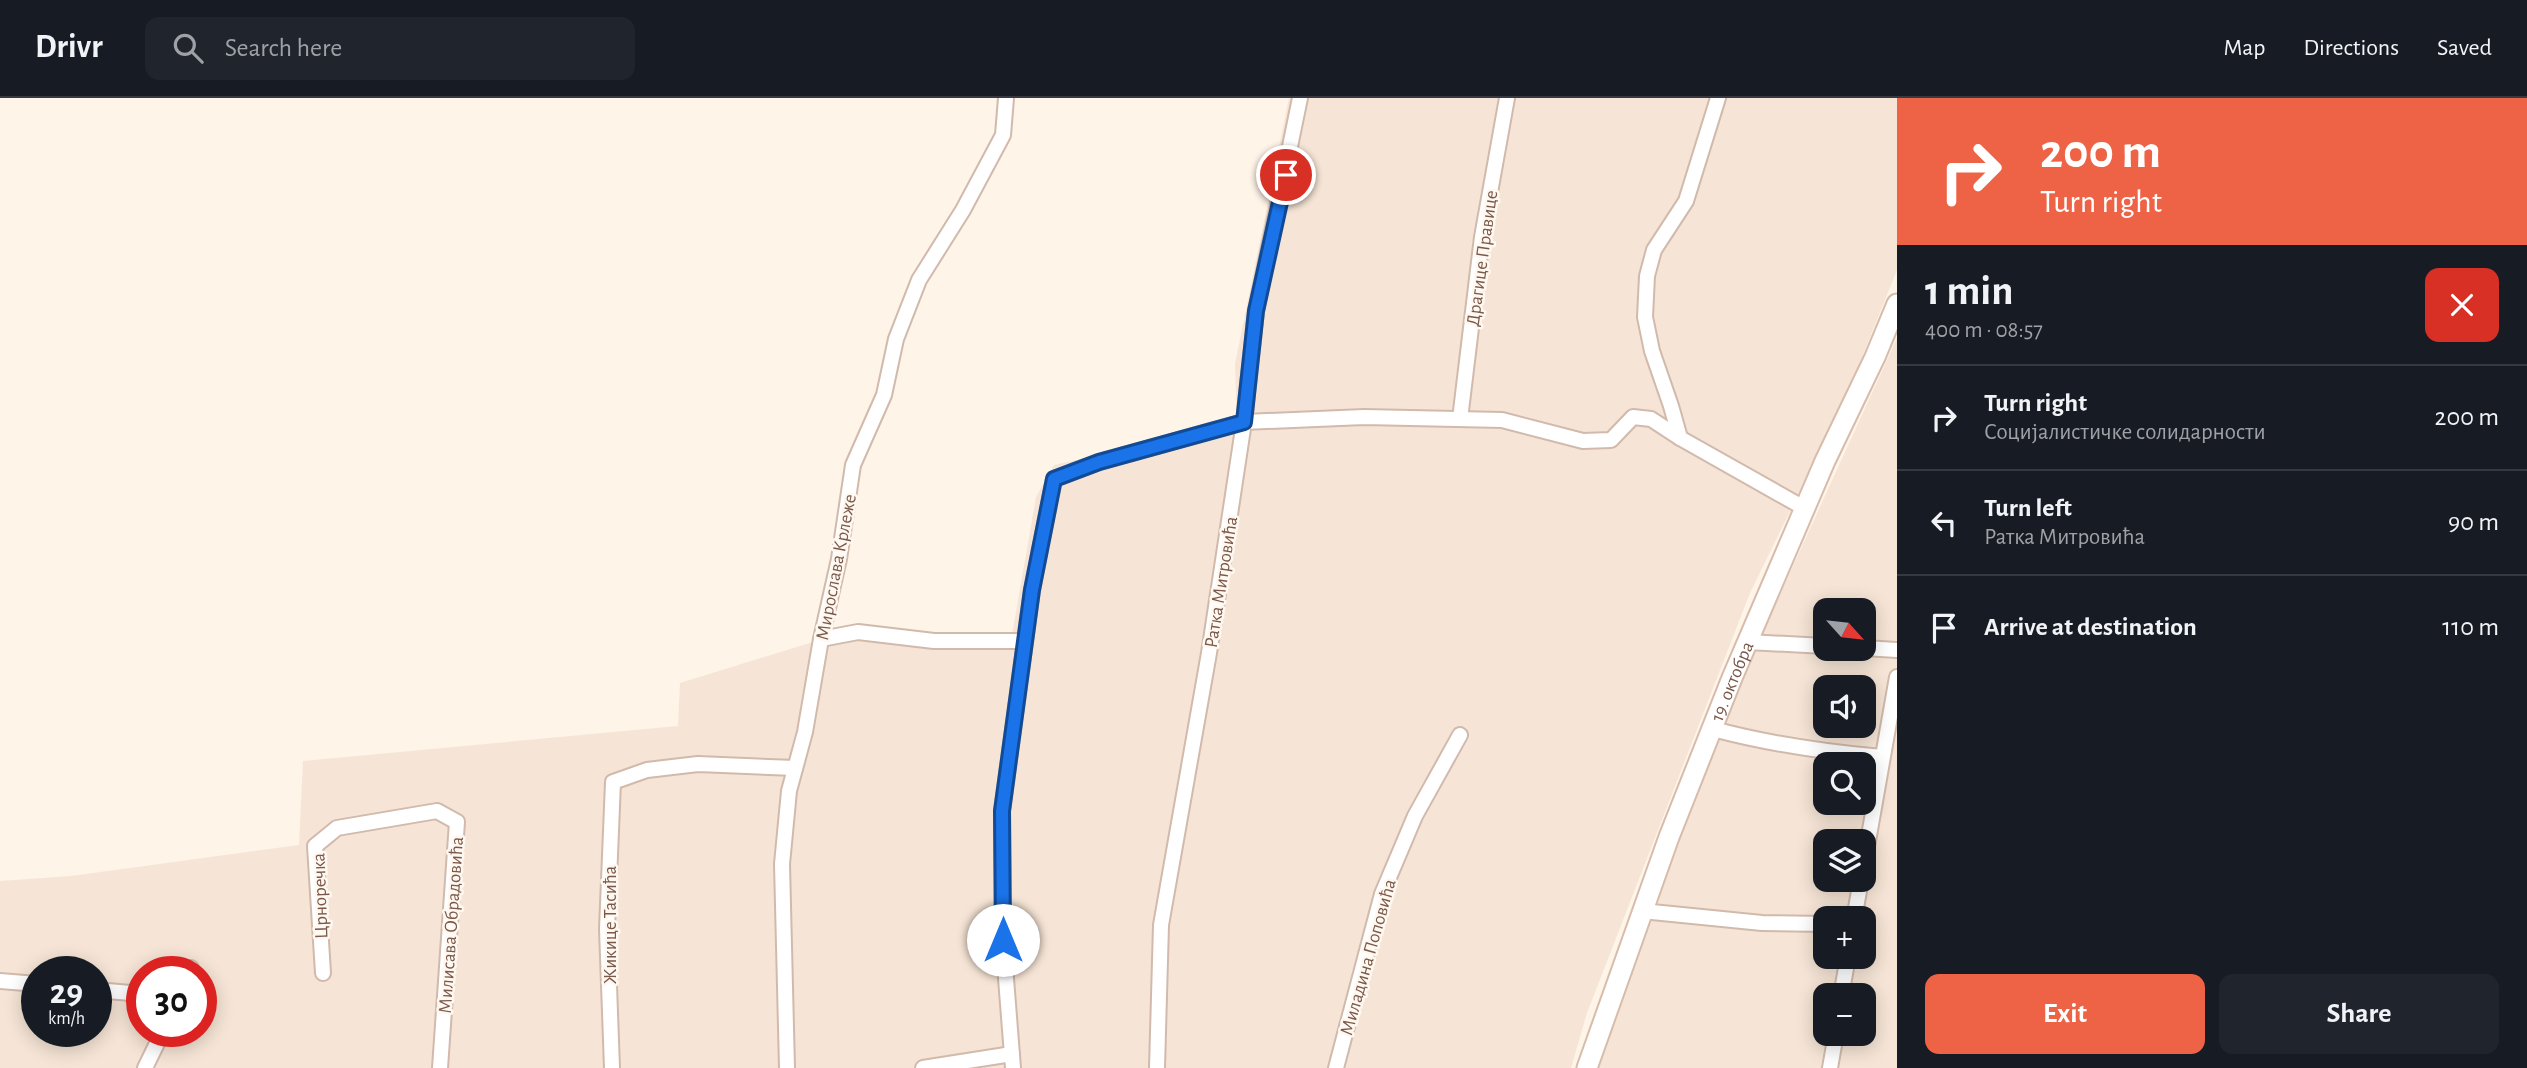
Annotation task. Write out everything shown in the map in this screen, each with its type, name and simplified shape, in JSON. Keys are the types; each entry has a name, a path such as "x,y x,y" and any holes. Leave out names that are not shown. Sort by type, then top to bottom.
{"street":[{"name":"Мирослава Крлеже","path":"787,1068 782,864 789,791 805,732 821,639 839,559 853,465 884,395 895,339 919,281 964,210 1003,135 1006,98"},
{"name":"Ратка Митровића","path":"1157,1068 1161,925 1209,653 1244,422 1256,311 1300,98"},
{"name":"Драгице Правице","path":"1460,419 1482,237 1507,98"},
{"path":"1680,438 1652,351 1645,317 1647,276 1654,250 1686,201 1718,98"},
{"name":"19. октобра","path":"1587,1068 1669,837 1747,642 1825,461 1897,304"},
{"path":"923,1068 1013,1061 1003,940 1002,811 1041,534 1054,479 1099,462 1244,422 1364,417 1502,421 1583,441 1611,440 1633,417 1651,419 1806,509"},
{"path":"821,639 858,632 934,641 1025,641"},
{"path":"1747,642 1813,645"},
{"path":"1876,649 1897,650"},
{"path":"1870,829 1897,677"},
{"path":"1713,729 1812,751 1882,757"},
{"name":"Миладина Поповића","path":"1336,1068 1382,894 1415,816 1460,735"},
{"name":"Жикице Тасића","path":"612,1068 607,929 613,782 647,770 698,764 795,768"},
{"name":"Милисава Обрадовића","path":"337,828 437,811 457,822 440,1068"},
{"name":"Црноречка","path":"323,973 315,846 337,828"},
{"path":"1642,911 1762,923 1813,924"},
{"path":"0,981 21,983"},
{"path":"1830,1068 1834,1046"},
{"path":"145,1068 155,1047"}],"shaded area":[{"path":"1289,98 1897,98 1897,270 1846,397 1750,593 1587,1013 1571,1068 0,1068 0,881 71,876 299,845 303,761 678,726 680,683 865,626 923,635 1012,635 1036,497 1054,465 1237,424 1235,364"},
{"path":"1897,338 1897,1068 1595,1068 1662,876 1745,671"}],"route":[{"path":"1003,940 1002,811 1032,590 1054,479 1099,462 1244,422 1256,311 1286,175"}]}
